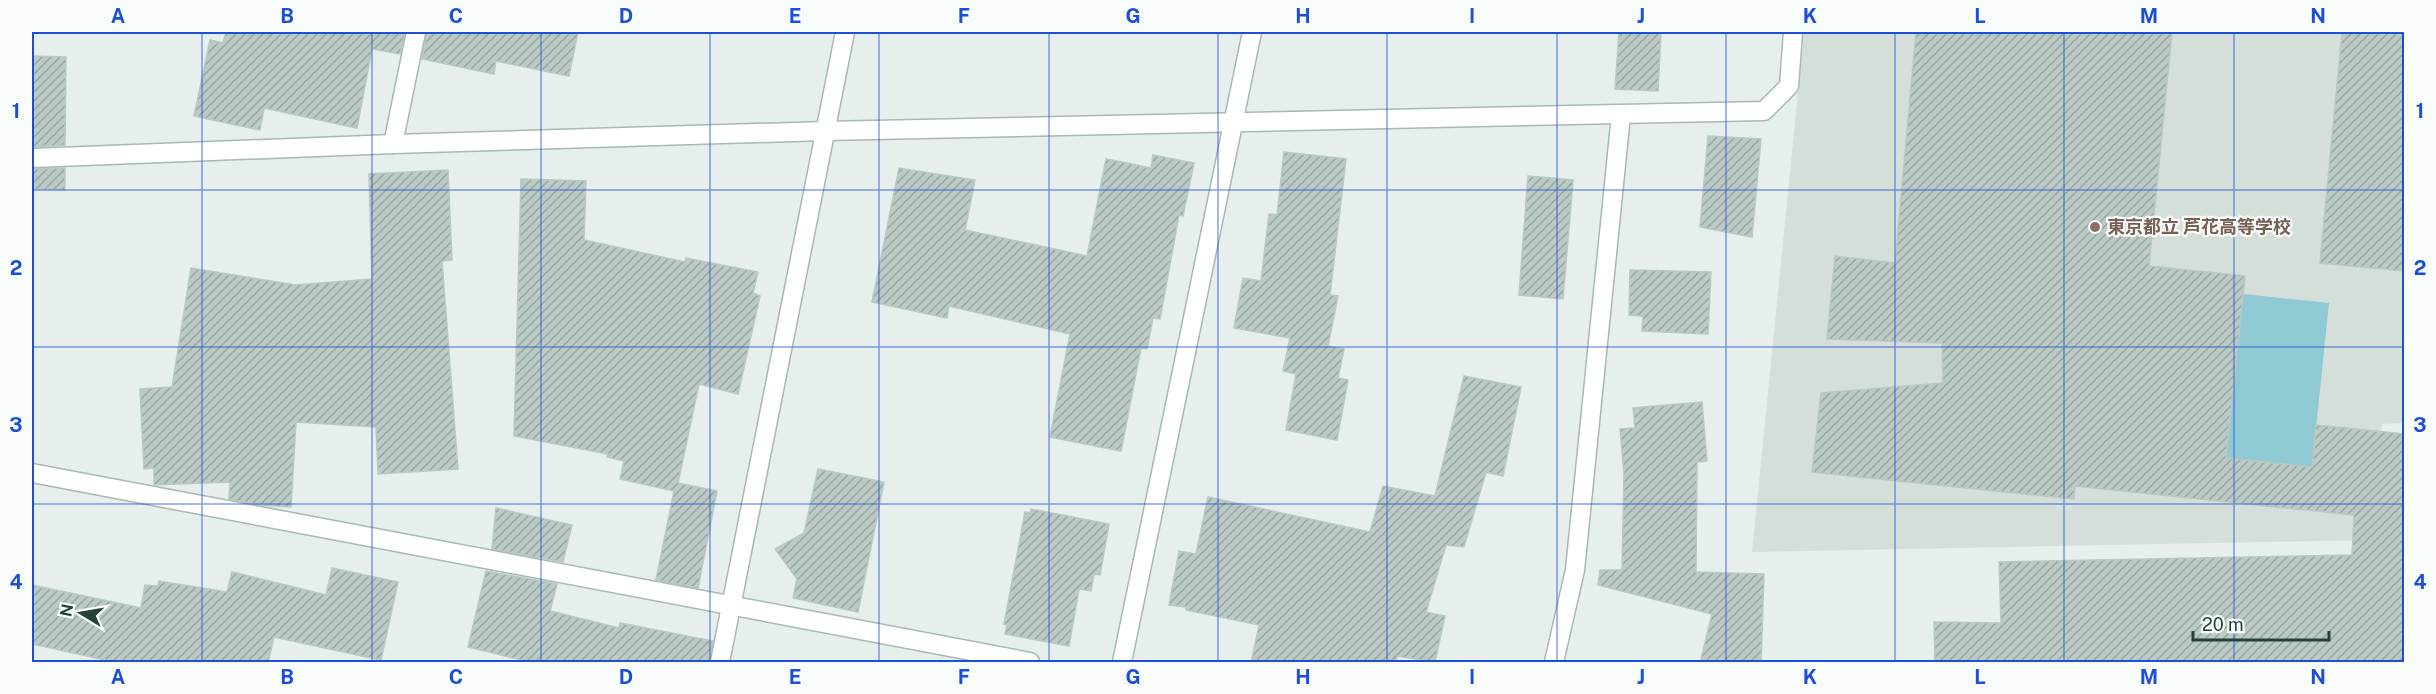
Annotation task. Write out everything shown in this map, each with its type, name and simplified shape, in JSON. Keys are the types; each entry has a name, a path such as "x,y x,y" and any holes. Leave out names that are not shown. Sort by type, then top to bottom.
{"street":[{"path":"393,144 416,32"},
{"path":"720,663 845,32"},
{"path":"1122,663 1252,32"},
{"path":"32,158 825,131 1764,111 1789,86 1793,32"},
{"path":"1554,663 1575,570 1621,115"},
{"path":"32,472 1030,663"}],"shaded area":[{"name":"東京都立 芦花高等学校","path":"1804,32 2404,32 2404,423 2382,424 2371,540 1752,552"}],"water":[{"path":"2243,294 2329,303 2312,467 2226,458"}],"building":[{"path":"226,32 405,32 400,54 372,49 357,128 264,108 260,130 194,116 210,40 223,43"},
{"path":"427,32 578,32 569,76 496,61 494,74 422,59"},
{"path":"1619,32 1661,32 1658,91 1615,89"},
{"path":"1916,32 2172,32 2149,266 2245,276 2226,458 2312,467 2316,425 2404,434 2404,663 1935,663 1934,622 2001,623 1999,562 2352,555 2354,515 2075,486 2074,499 1812,472 1821,393 1943,383 1942,343 1827,339 1835,256 1895,263"},
{"path":"2342,32 2404,32 2404,271 2320,263"},
{"path":"32,56 66,57 65,145 32,147"},
{"path":"1708,136 1761,139 1752,237 1700,227"},
{"path":"1284,152 1346,159 1330,295 1338,296 1328,346 1344,349 1338,378 1348,380 1337,440 1286,430 1296,374 1283,371 1290,338 1234,328 1243,278 1261,281 1269,214 1277,215"},
{"path":"1153,155 1194,163 1183,216 1179,215 1160,319 1153,318 1147,349 1141,348 1121,451 1050,437 1070,334 949,306 947,318 872,302 899,168 975,180 965,230 1087,256 1106,159 1151,168"},
{"path":"65,168 65,190 32,189 32,169"},
{"path":"448,170 452,260 442,261 458,469 378,474 376,427 296,422 291,507 261,505 229,499 230,482 154,485 154,468 144,469 140,389 172,387 191,268 295,285 372,279 369,174"},
{"path":"1528,176 1573,180 1563,299 1519,295"},
{"path":"521,179 586,181 584,240 685,262 686,258 758,272 753,293 760,296 738,394 699,384 678,483 717,491 698,588 656,580 674,491 620,479 624,461 607,457 608,454 514,436"},
{"path":"1630,270 1711,272 1708,334 1642,331 1643,316 1629,315"},
{"path":"1464,376 1521,387 1503,476 1486,472 1464,547 1446,545 1426,612 1445,616 1435,662 1397,656 1396,663 1251,663 1259,625 1169,605 1179,551 1196,554 1208,497 1370,532 1383,486 1435,496"},
{"path":"1702,402 1707,461 1697,462 1696,572 1764,574 1761,663 1700,663 1712,614 1598,585 1600,570 1622,570 1624,474 1620,429 1635,428 1633,408"},
{"path":"818,469 884,482 858,612 793,598 797,579 775,549 804,533"},
{"path":"496,508 572,525 563,562 492,549"},
{"path":"1031,509 1109,524 1100,575 1094,574 1091,591 1079,589 1069,646 1005,634 1007,625 1004,624 1025,512 1030,513"},
{"path":"332,568 398,582 381,660 274,637 268,663 119,663 32,644 32,585 141,608 145,585 158,586 159,581 227,592 232,572 326,595"},
{"path":"486,571 557,584 550,611 619,628 620,623 713,641 709,663 534,663 468,647"}],"place":[{"name":"東京都立 芦花高等学校","path":"2095,227"}]}
